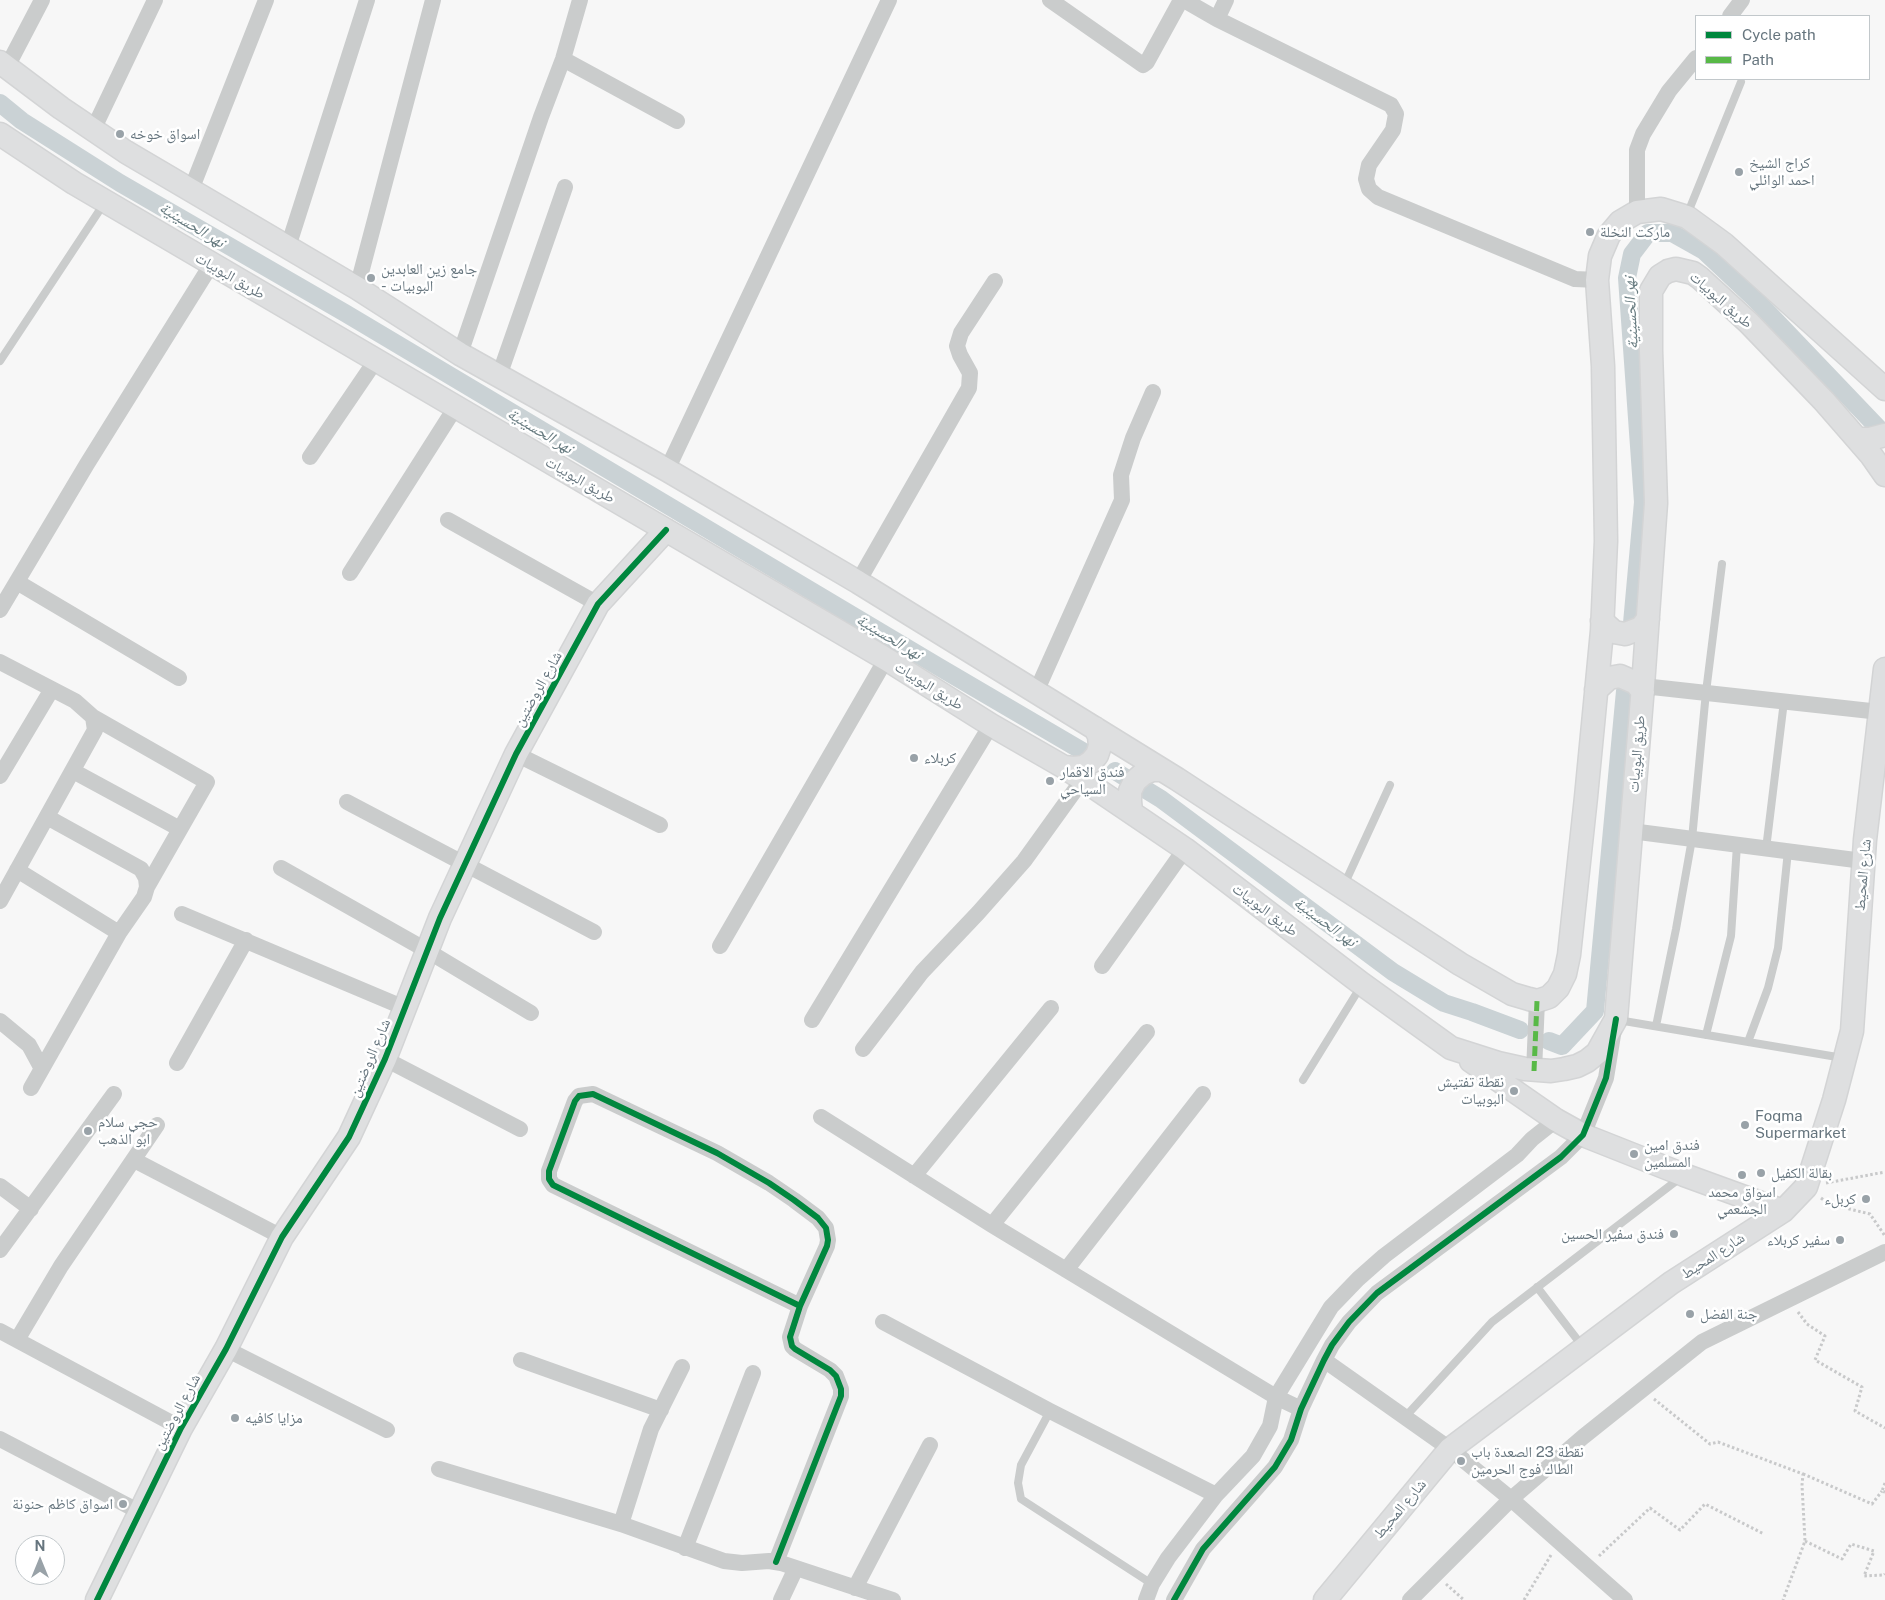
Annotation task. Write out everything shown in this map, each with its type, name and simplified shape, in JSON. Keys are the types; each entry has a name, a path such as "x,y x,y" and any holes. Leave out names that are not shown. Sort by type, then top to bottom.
{"main road":[{"path":"4,64 93,130 191,190 357,288 460,354 667,470 858,582 1162,770 1460,964 1512,994 1537,1001 1549,997 1558,988 1569,955 1596,690 1602,621 1605,511 1603,366 1597,280 1600,256 1609,235 1620,222 1637,212 1661,209 1687,217 1724,244 1885,389"},
{"name":"طريق البوبيات","path":"0,134 43,164 211,265 886,659 991,724 1064,766 1185,849 1362,984 1451,1048 1498,1063 1534,1071 1564,1070 1587,1061 1596,1053 1616,1019 1656,503 1651,291 1660,276 1676,269 1693,273 1700,278 1749,323 1824,401 1885,475"},
{"path":"1857,439 1870,439 1885,435"},
{"name":"شارع الروضتين","path":"97,1600 181,1428 226,1349 282,1238 349,1137 386,1059 426,950 516,754 598,604 666,530"},
{"path":"1602,621 1614,632 1626,634 1637,631 1648,619"},
{"name":"شارع المحيط","path":"1325,1600 1450,1449 1671,1283 1782,1211 1806,1187 1834,1100 1852,1031 1863,862 1885,668"},
{"path":"1596,690 1609,678 1620,676 1636,682 1643,689"},
{"path":"1064,766 1083,767 1097,755 1100,746 1099,736 1095,728"},
{"path":"1131,812 1130,791 1135,781 1142,774 1152,770 1162,770"},
{"path":"1869,818 1885,796"},
{"path":"1451,1048 1556,1120 1583,1135 1782,1211"}],"street":[{"path":"4,64 42,0"},
{"path":"93,130 154,0"},
{"path":"191,190 266,0"},
{"path":"288,247 367,0"},
{"path":"357,288 433,0"},
{"path":"460,354 541,117 563,59 580,0"},
{"path":"667,470 889,0"},
{"path":"1050,0 1142,65 1147,62 1182,0 1391,106 1396,114 1393,130 1369,165 1366,179 1369,189 1378,197 1575,279 1597,280"},
{"path":"1217,19 1226,0"},
{"path":"1731,15 1742,0"},
{"path":"563,59 677,121"},
{"path":"1637,212 1637,150 1642,134 1669,92 1695,59"},
{"path":"500,376 565,187"},
{"path":"0,610 87,464 211,265"},
{"path":"858,582 969,388 970,373 960,356 959,339 995,281"},
{"path":"310,457 376,360"},
{"path":"1036,692 1122,500 1121,475 1133,438 1153,392"},
{"path":"350,573 455,408"},
{"path":"448,520 598,604"},
{"path":"17,582 179,678"},
{"path":"720,946 886,659"},
{"path":"0,662 75,701 93,717 207,782 147,887 144,897 119,933 30,1088"},
{"path":"0,776 52,689"},
{"path":"1643,689 1706,692 1880,712"},
{"path":"0,901 95,730 93,717"},
{"path":"812,1020 991,724"},
{"path":"516,754 660,825"},
{"path":"73,771 180,829"},
{"path":"863,1049 922,972 1024,861 1083,779"},
{"path":"347,802 594,932"},
{"path":"47,817 141,869 146,878 147,887"},
{"path":"1631,832 1863,862"},
{"path":"1102,966 1185,849"},
{"path":"281,868 426,950 531,1013"},
{"path":"17,870 119,933"},
{"path":"182,914 405,1008"},
{"path":"177,1063 246,940"},
{"path":"1534,1071 1537,1001"},
{"path":"914,1176 1051,1008"},
{"path":"1174,1600 1204,1549 1275,1466 1291,1440 1301,1409 1324,1360 1332,1345 1349,1322 1377,1293 1561,1157 1583,1135 1606,1078 1616,1019"},
{"path":"0,1021 29,1045 42,1069"},
{"path":"992,1225 1147,1032"},
{"path":"386,1059 520,1129"},
{"path":"0,1250 114,1094"},
{"path":"776,1562 841,1396 841,1389 836,1376 792,1346 791,1332 800,1306 827,1246 826,1228 818,1218 769,1184 717,1153 593,1094 579,1096 575,1101 549,1171 549,1179 553,1185 800,1306"},
{"path":"1066,1270 1204,1094"},
{"path":"821,1117 992,1225 1276,1397 1301,1409"},
{"path":"1146,1600 1152,1584 1168,1558 1216,1495 1253,1456 1270,1426 1276,1397 1331,1308 1358,1279 1384,1256 1517,1155 1532,1139 1556,1120"},
{"path":"17,1340 61,1266 157,1125"},
{"path":"134,1160 282,1238"},
{"path":"0,1186 31,1209"},
{"path":"1410,1600 1511,1499 1583,1437 1702,1342 1885,1252"},
{"path":"883,1322 1050,1411 1216,1495"},
{"path":"0,1331 181,1428"},
{"path":"226,1349 387,1430"},
{"path":"522,1360 661,1410"},
{"path":"1324,1360 1406,1416 1450,1449 1511,1499 1624,1600"},
{"path":"621,1524 651,1429 682,1367"},
{"path":"684,1548 754,1373"},
{"path":"0,1439 140,1512"},
{"path":"855,1588 930,1445"},
{"path":"439,1469 621,1524 724,1562 776,1562 893,1600"},
{"path":"781,1600 796,1568"}],"lane":[{"path":"1687,217 1741,82"},
{"path":"0,361 105,202"},
{"path":"1656,1026 1692,839 1706,692 1722,564"},
{"path":"1766,849 1784,701"},
{"path":"1343,887 1390,785"},
{"path":"1706,1035 1731,936 1737,845"},
{"path":"1748,1042 1768,988 1778,948 1788,851"},
{"path":"1303,1080 1362,984"},
{"path":"1616,1019 1845,1059"},
{"path":"1406,1416 1492,1322 1684,1175"},
{"path":"1537,1287 1584,1348"},
{"path":"1050,1411 1021,1465 1018,1483 1021,1499 1152,1584"}],"path":[{"path":"1806,1187 1885,1172"},
{"path":"1806,1187 1830,1204 1870,1214 1885,1236"},
{"path":"1789,1299 1807,1324 1826,1336 1816,1360 1862,1387 1855,1411 1885,1428"},
{"path":"1642,1390 1710,1444 1718,1442 1803,1474 1872,1504 1884,1492 1885,1483"},
{"path":"1783,1600 1805,1541 1803,1474"},
{"path":"1588,1567 1650,1508 1680,1530 1705,1504 1764,1534"},
{"path":"1524,1600 1559,1541"},
{"path":"1805,1541 1842,1560 1851,1544 1874,1551 1864,1576 1885,1574"},
{"path":"1436,1574 1464,1600"}],"waterway":[{"name":"نهر الحسينية","path":"0,103 22,121 120,183 345,313 1084,752"},
{"name":"نهر الحسينية","path":"1632,623 1643,502 1627,278 1632,254 1648,233 1672,233 1704,251 1757,301 1882,432"},
{"name":"نهر الحسينية","path":"1549,1041 1562,1046 1595,1011 1625,691"},
{"name":"نهر الحسينية","path":"1115,771 1126,778"},
{"name":"نهر الحسينية","path":"1143,788 1161,799 1393,972 1444,1003 1520,1030"}],"marked path":[{"path":"1534,1071 1537,1001"}],"cycle path":[{"path":"97,1600 181,1428 226,1349 282,1237 349,1137 385,1059 440,918 516,754 598,604 666,530"},
{"path":"1174,1600 1203,1549 1275,1467 1291,1440 1301,1409 1324,1360 1332,1345 1349,1322 1377,1293 1561,1157 1583,1135 1606,1078 1616,1019"},
{"path":"776,1562 841,1396 841,1389 836,1376 830,1370 795,1349 792,1346 790,1337 800,1306 827,1246 826,1228 818,1218 794,1200 717,1153 593,1094 579,1096 575,1101 549,1171 549,1179 553,1185 800,1306"}],"place":[{"name":"اسواق خوخه","path":"120,134"},
{"name":"كراج الشيخ احمد الوائلي","path":"1739,172"},
{"name":"ماركت النخلة","path":"1590,232"},
{"name":"جامع زين العابدين - البوبيات","path":"371,278"},
{"name":"كربلاء","path":"914,758"},
{"name":"فندق الاقمار السياحي","path":"1050,781"},
{"name":"نقطة تفتيش البوبيات","path":"1514,1091"},
{"name":"Foqma Supermarket","path":"1745,1125"},
{"name":"حجي سلام ابو الذهب","path":"88,1131"},
{"name":"فندق امين المسلمين","path":"1634,1154"},
{"name":"بقالة الكفيل","path":"1761,1173"},
{"name":"اسواق محمد الجشعمي","path":"1742,1175"},
{"name":"كربلء","path":"1866,1199"},
{"name":"فندق سفير الحسين","path":"1674,1234"},
{"name":"سفير كربلاء","path":"1840,1240"},
{"name":"جنة الفضل","path":"1690,1314"},
{"name":"مزايا كافيه","path":"235,1418"},
{"name":"نقطة 23 الصعدة باب الطاك فوج الحرمين","path":"1461,1461"},
{"name":"اسواق كاظم حنونة","path":"123,1504"}]}
